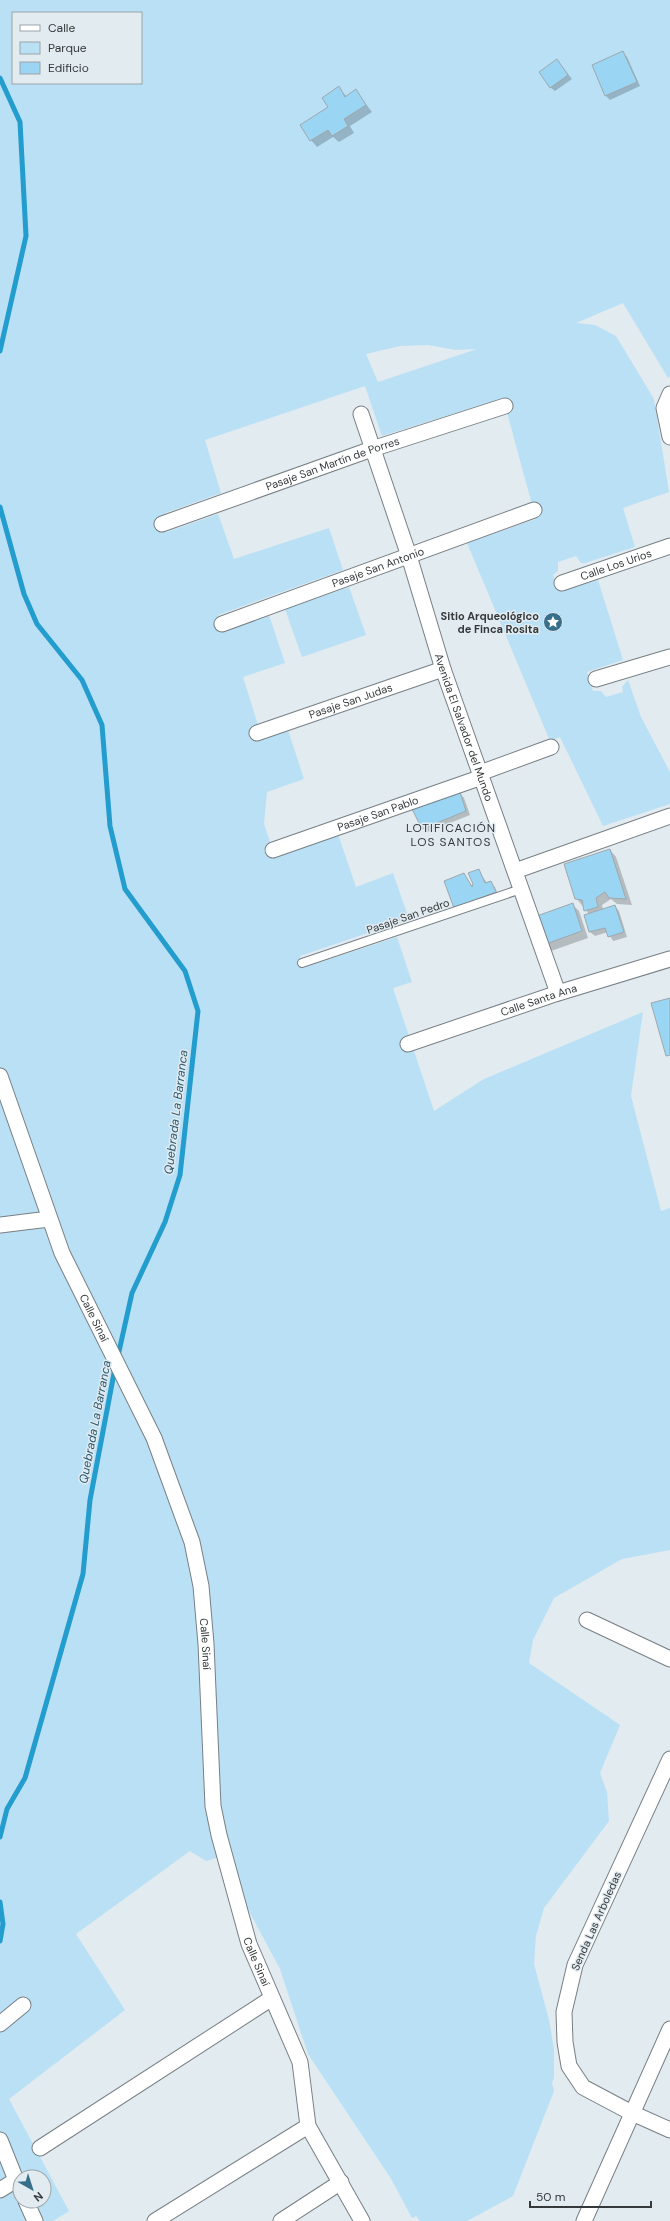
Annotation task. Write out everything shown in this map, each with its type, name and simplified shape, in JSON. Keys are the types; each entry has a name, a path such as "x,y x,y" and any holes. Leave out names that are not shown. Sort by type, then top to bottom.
{"street":[{"path":"670,394 664,408 670,437"},
{"name":"Pasaje San Martín de Porres","path":"162,524 372,449 505,406"},
{"name":"Avenida El Salvador del Mundo","path":"361,414 409,556 443,669 558,993"},
{"name":"Pasaje San Antonio","path":"222,624 534,510"},
{"name":"Calle Los Urios","path":"562,583 670,546"},
{"path":"596,679 670,657"},
{"name":"Pasaje San Judas","path":"257,733 443,669"},
{"name":"Pasaje San Pablo","path":"273,850 481,775 551,747"},
{"path":"515,871 670,816"},
{"name":"Calle Santa Ana","path":"408,1044 558,993 670,959"},
{"name":"Calle Sinaí","path":"0,1076 62,1253 154,1438 192,1542 201,1586 206,1644 213,1806 236,1901 249,1944 300,2062 308,2126 362,2221"},
{"path":"0,1225 49,1219"},
{"path":"587,1620 670,1659"},
{"name":"Senda Las Arboledas","path":"632,2114 583,2087 569,2066 565,2042 564,2012 575,1965 670,1760"},
{"path":"40,2148 272,1998"},
{"path":"0,2024 23,2006"},
{"path":"584,2221 670,2029"},
{"path":"632,2114 670,2130"},
{"path":"155,2221 308,2126"},
{"path":"0,2140 12,2169"},
{"path":"281,2221 341,2182"},
{"path":"0,2190 12,2186"},
{"path":"30,2209 35,2221"}],"lane":[{"name":"Pasaje San Pedro","path":"302,963 521,889"}],"green space":[{"path":"0,0 670,0 670,377 668,378 623,303 576,323 595,325 616,336 654,399 669,492 623,508 635,547 585,563 581,563 576,556 558,562 558,571 553,575 559,592 598,580 623,660 587,672 593,691 601,691 606,697 623,692 622,687 628,680 641,717 670,772 670,804 603,826 560,737 550,741 467,543 536,519 503,398 382,436 365,386 205,440 221,493 165,513 162,523 167,532 218,514 234,559 329,528 343,570 218,615 222,624 269,615 285,663 243,677 258,725 288,730 304,779 267,792 264,824 275,856 338,834 356,887 393,873 409,919 300,956 303,968 397,937 412,982 393,988 434,1111 484,1079 643,1012 631,1096 661,1211 670,1208 670,1550 622,1559 554,1598 533,1640 529,1663 620,1725 600,1773 607,1792 609,1821 544,1908 536,1936 534,1964 549,2020 554,2049 554,2078 552,2083 554,2091 513,2196 467,2221 420,2221 416,2216 412,2218 390,2177 308,2054 280,1969 220,1857 206,1861 190,1851 76,1934 125,2010 9,2099 46,2169 12,2169 12,2209 52,2209 52,2179 69,2211 53,2221 0,2221","holes":["428,345 456,350 477,349 378,382 366,354 400,346"]},
{"path":"349,587 366,635 302,657 285,609"}],"building":[{"path":"623,51 637,82 605,96 592,65"},
{"path":"557,59 568,75 550,88 539,72"},
{"path":"339,86 345,97 356,89 366,105 344,119 348,126 332,136 328,130 310,141 300,125 328,107 322,98"},
{"path":"460,792 466,811 422,829 412,809"},
{"path":"610,849 626,899 609,898 605,892 596,898 598,907 584,911 582,900 575,899 564,864"},
{"path":"479,869 485,883 491,881 496,892 454,908 444,881 464,873 472,887 473,884 468,873"},
{"path":"573,903 582,931 543,945 534,917"},
{"path":"615,905 624,932 608,937 605,928 589,932 584,915"},
{"path":"670,998 670,1055 666,1056 651,1003"}],"waterway":[{"name":"Quebrada La Barranca","path":"0,78 20,122 26,236 0,351"},
{"name":"Quebrada La Barranca","path":"0,507 24,594 37,624 82,680 102,725 110,826 125,889 185,971 198,1011 180,1175 165,1222 132,1293 118,1356"},
{"name":"Quebrada La Barranca","path":"0,1837 7,1809 25,1778 83,1574 90,1500 115,1368"},
{"name":"Quebrada La Barranca","path":"0,1902 3,1924 0,1941"}],"place":[{"name":"Sitio Arqueológico de Finca Rosita","path":"553,622"}],"district":[{"name":"LOTIFICACIÓN LOS SANTOS","path":"451,835"}]}
